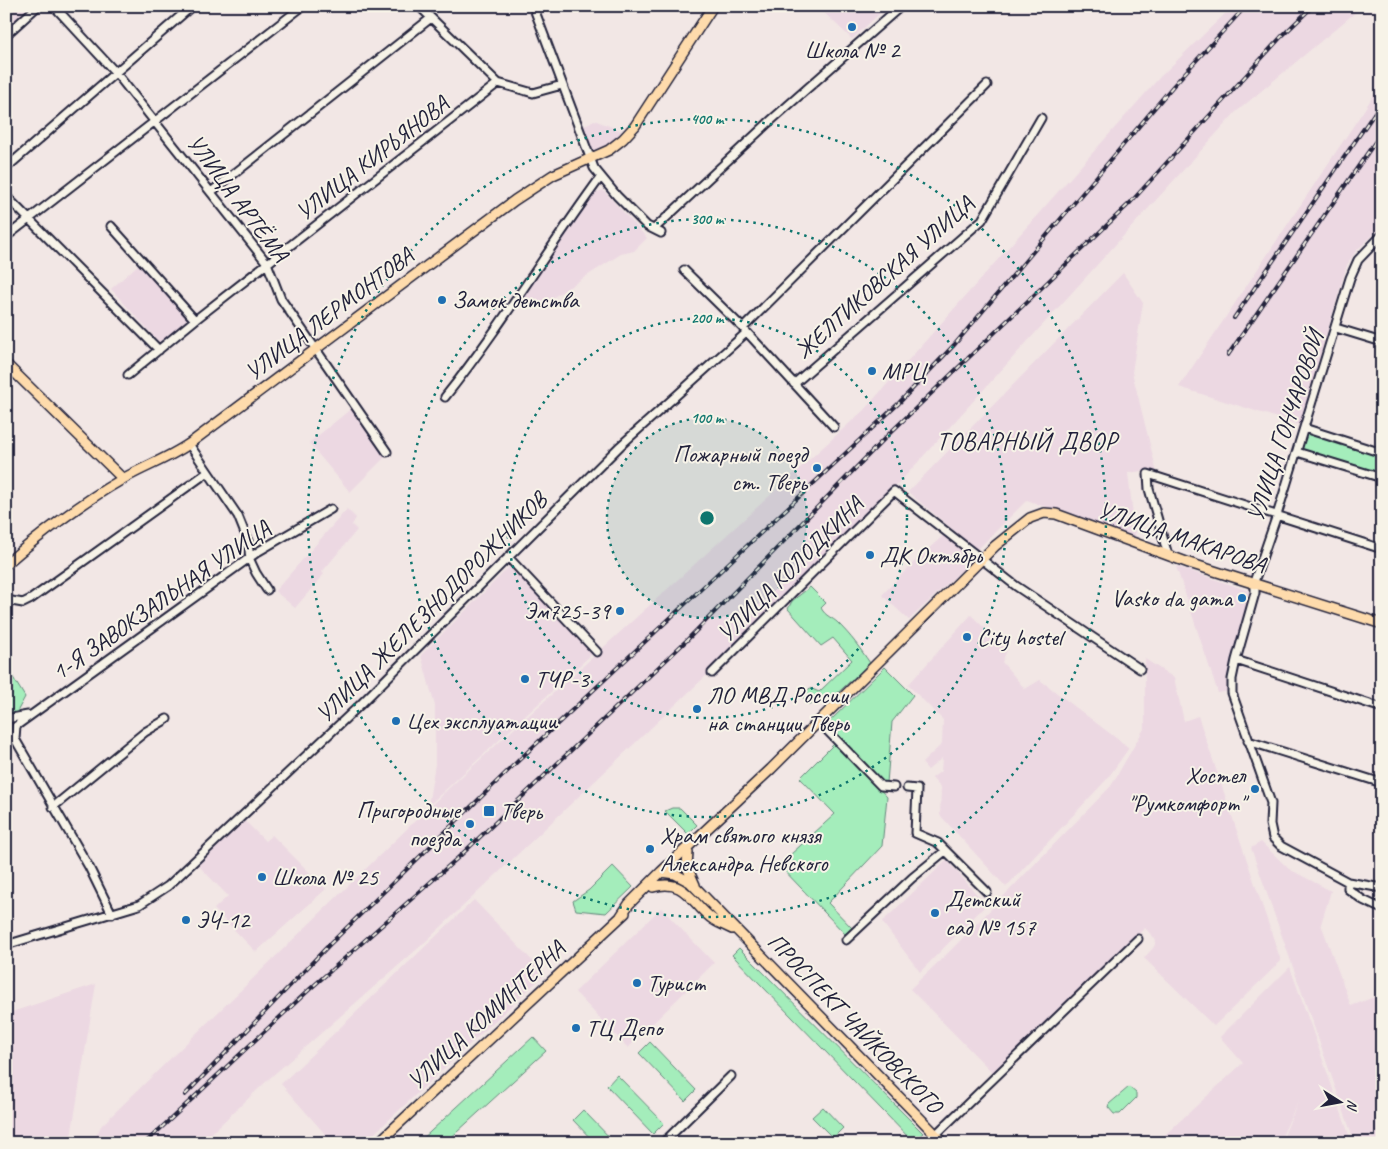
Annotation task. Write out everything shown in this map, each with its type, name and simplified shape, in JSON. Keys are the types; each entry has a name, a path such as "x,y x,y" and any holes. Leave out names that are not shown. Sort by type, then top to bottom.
{"main road":[{"name":"УЛИЦА ЛЕРМОНТОВА","path":"8,559 95,496 123,479 157,464 188,444 522,196 553,175 591,159 616,145 632,130 713,6"},
{"path":"6,364 123,479"},
{"name":"УЛИЦА МАКАРОВА","path":"982,560 1005,537 1028,519 1046,513 1056,514 1168,555 1382,624"},
{"name":"УЛИЦА КОМИНТЕРНА","path":"378,1143 670,871 684,853 711,826 982,560"},
{"path":"670,871 684,853"},
{"path":"684,853 687,867 699,891"},
{"name":"УЛИЦА КОМИНТЕРНА","path":"621,916 629,904 670,871"},
{"name":"ПРОСПЕКТ ЧАЙКОВСКОГО","path":"670,871 683,889 714,920 736,930"},
{"name":"ПРОСПЕКТ ЧАЙКОВСКОГО","path":"670,871 687,880 699,891 944,1143"},
{"path":"653,887 668,885 683,889"}],"street":[{"path":"6,35 38,6"},
{"name":"УЛИЦА АРТЁМА","path":"54,6 116,73 268,263 281,299 387,452"},
{"path":"6,168 192,6"},
{"path":"6,237 302,6"},
{"path":"419,6 498,84 534,93 562,85"},
{"path":"532,6 600,178 647,226 661,233"},
{"path":"654,229 768,123 900,6"},
{"path":"211,192 431,18"},
{"name":"УЛИЦА КИРЬЯНОВА","path":"128,375 195,320 498,84"},
{"name":"УЛИЦА ЖЕЛЕЗНОДОРОЖНИКОВ","path":"6,945 139,905 168,886 361,704 620,446 745,330 987,85"},
{"name":"ЖЕЛТИКОВСКАЯ УЛИЦА","path":"794,384 982,220 1041,118"},
{"path":"444,397 480,354 560,232 600,178"},
{"path":"6,196 92,280 159,350"},
{"path":"111,226 195,320"},
{"name":"УЛИЦА ГОНЧАРОВОЙ","path":"1348,882 1281,846 1273,838 1270,824 1270,804 1232,693 1236,660 1255,593 1255,579 1358,260 1382,235"},
{"path":"684,270 745,330 834,427"},
{"path":"1336,328 1382,342"},
{"path":"1304,428 1382,453"},
{"path":"188,444 238,516 248,541 250,560 267,590"},
{"path":"1296,452 1382,478"},
{"path":"6,600 23,603 31,599 208,472"},
{"path":"1168,555 1149,489 1148,474 1382,548"},
{"name":"УЛИЦА КОЛОДКИНА","path":"712,674 894,491 982,560"},
{"name":"1-Я ЗАВОКЗАЛЬНАЯ УЛИЦА","path":"53,807 15,739 16,726 30,714 250,560 259,551 292,530 331,509"},
{"path":"508,557 597,652"},
{"path":"982,560 1016,586 1140,669"},
{"path":"1236,660 1382,708"},
{"path":"6,719 30,714"},
{"path":"112,914 89,867 53,807 145,732 168,720"},
{"path":"819,722 881,786 894,787"},
{"path":"1248,740 1382,783"},
{"path":"907,788 917,789 915,833 938,843 987,892"},
{"path":"846,940 912,878 945,851"},
{"path":"1382,888 1348,882 1348,889 1363,900 1382,909"},
{"path":"928,1143 1138,940"},
{"path":"663,1143 731,1076"}],"shaded area":[{"path":"6,6 33,6 6,30"},
{"name":"Школа № 2","path":"817,6 888,6 852,39"},
{"path":"1233,6 1363,6 1236,112 908,473 728,655 423,944 272,1076 201,1143 93,1143 101,1126 448,789 865,409 1160,77"},
{"path":"1382,83 1382,227 1356,251 1347,265 1300,425 1179,387"},
{"path":"594,120 622,131 609,146 594,153 582,127"},
{"path":"603,190 647,238 634,251 621,254 535,309 522,297 595,193"},
{"path":"139,264 189,319 160,343 111,289"},
{"name":"ТОВАРНЫЙ ДВОР","path":"1123,273 1143,303 1132,372 1157,473 1148,470 1128,473 1136,541 1027,500 977,550 908,492"},
{"path":"352,408 386,456 350,492 309,443"},
{"path":"347,509 356,518 352,525 357,530 322,572 324,574 295,608 275,591"},
{"path":"945,534 972,561 909,620 882,595 917,559"},
{"path":"511,565 593,653 428,806 435,764 435,706 421,655"},
{"path":"1176,566 1252,592 1230,691 1218,693"},
{"path":"971,615 1007,650 1002,662 1025,689 1040,680 1129,748 1107,779 1006,887 940,815 941,788 932,778 941,771 942,758 928,770 922,763 942,744 943,720 908,685"},
{"path":"1145,659 1174,678 1184,721 1198,716 1281,961 1214,1026 1144,958 1154,947 1156,940 1145,928 993,1073 910,989 950,951 1111,786 1145,727"},
{"name":"Школа № 25","path":"245,821 265,841 272,835 326,889 256,952 214,909 228,896 198,865"},
{"path":"1261,842 1289,869 1331,891 1321,924 1351,1006 1382,994 1382,1143 1355,1143 1251,848"},
{"name":"Детский сад № 157","path":"947,860 986,905 920,972 882,922"},
{"path":"474,900 545,974 364,1143 333,1143 281,1084"},
{"path":"661,908 714,963 628,1048 575,992"},
{"path":"1290,967 1352,1143 1281,1143 1299,1099 1279,1143 1156,1143 1243,1063 1220,1037"},
{"path":"96,984 70,1143 6,1143 6,1014"}],"green space":[{"path":"1307,434 1321,436 1382,455 1382,476 1309,452 1302,448"},
{"path":"810,587 826,603 821,608 823,611 838,623 870,663 830,700 808,704 802,696 810,688 819,692 852,660 833,638 821,646 788,609 792,601"},
{"path":"6,666 25,697 12,721 6,726"},
{"path":"885,667 913,695 892,722 887,783 878,780 828,723"},
{"path":"836,742 887,797 882,846 828,903 853,929 847,936 779,865 835,814 800,778"},
{"path":"672,808 680,808 697,825 688,834 665,811"},
{"path":"613,866 633,887 606,913 576,910 573,901 589,890"},
{"path":"739,948 923,1133 913,1142 732,955"},
{"path":"533,1037 546,1051 445,1143 418,1143"},
{"path":"650,1042 696,1090 685,1101 639,1053"},
{"path":"617,1075 664,1123 653,1134 607,1086"},
{"path":"1129,1087 1136,1093 1136,1098 1120,1114 1114,1114 1108,1107 1109,1104"},
{"path":"823,1107 843,1128 833,1138 812,1117"},
{"path":"583,1110 615,1143 595,1143 573,1120"}],"railway":[{"path":"185,1095 329,945 519,760 898,404 955,344 1173,86 1246,6"},
{"path":"145,1143 310,989 461,855 686,641 891,432 1130,203 1281,37 1313,6"},
{"path":"1234,318 1382,102"},
{"path":"1228,355 1382,132"}],"place":[{"name":"Школа № 2","path":"852,27"},
{"name":"Замок детства","path":"442,300"},
{"name":"МРЦ","path":"872,371"},
{"name":"Пожарный поезд ст. Тверь","path":"817,468"},
{"name":"ДК Октябрь","path":"870,555"},
{"name":"Vasko da gama","path":"1242,598"},
{"name":"Эм725-39","path":"620,611"},
{"name":"City hostel","path":"967,637"},
{"name":"ТЧР-3","path":"525,679"},
{"name":"ЛО МВД России на станции Тверь","path":"697,709"},
{"name":"Цех эксплуатации","path":"396,721"},
{"name":"Хостел \"Румкомфорт\"","path":"1255,789"},
{"name":"Тверь","path":"489,811"},
{"name":"Пригородные поезда","path":"470,824"},
{"name":"Храм святого князя Александра Невского","path":"650,849"},
{"name":"Школа № 25","path":"262,877"},
{"name":"Детский сад № 157","path":"935,913"},
{"name":"ЭЧ-12","path":"186,920"},
{"name":"Турист","path":"637,983"},
{"name":"ТЦ Депо","path":"576,1028"}],"district":[{"name":"ТОВАРНЫЙ ДВОР","path":"1027,442"}]}
